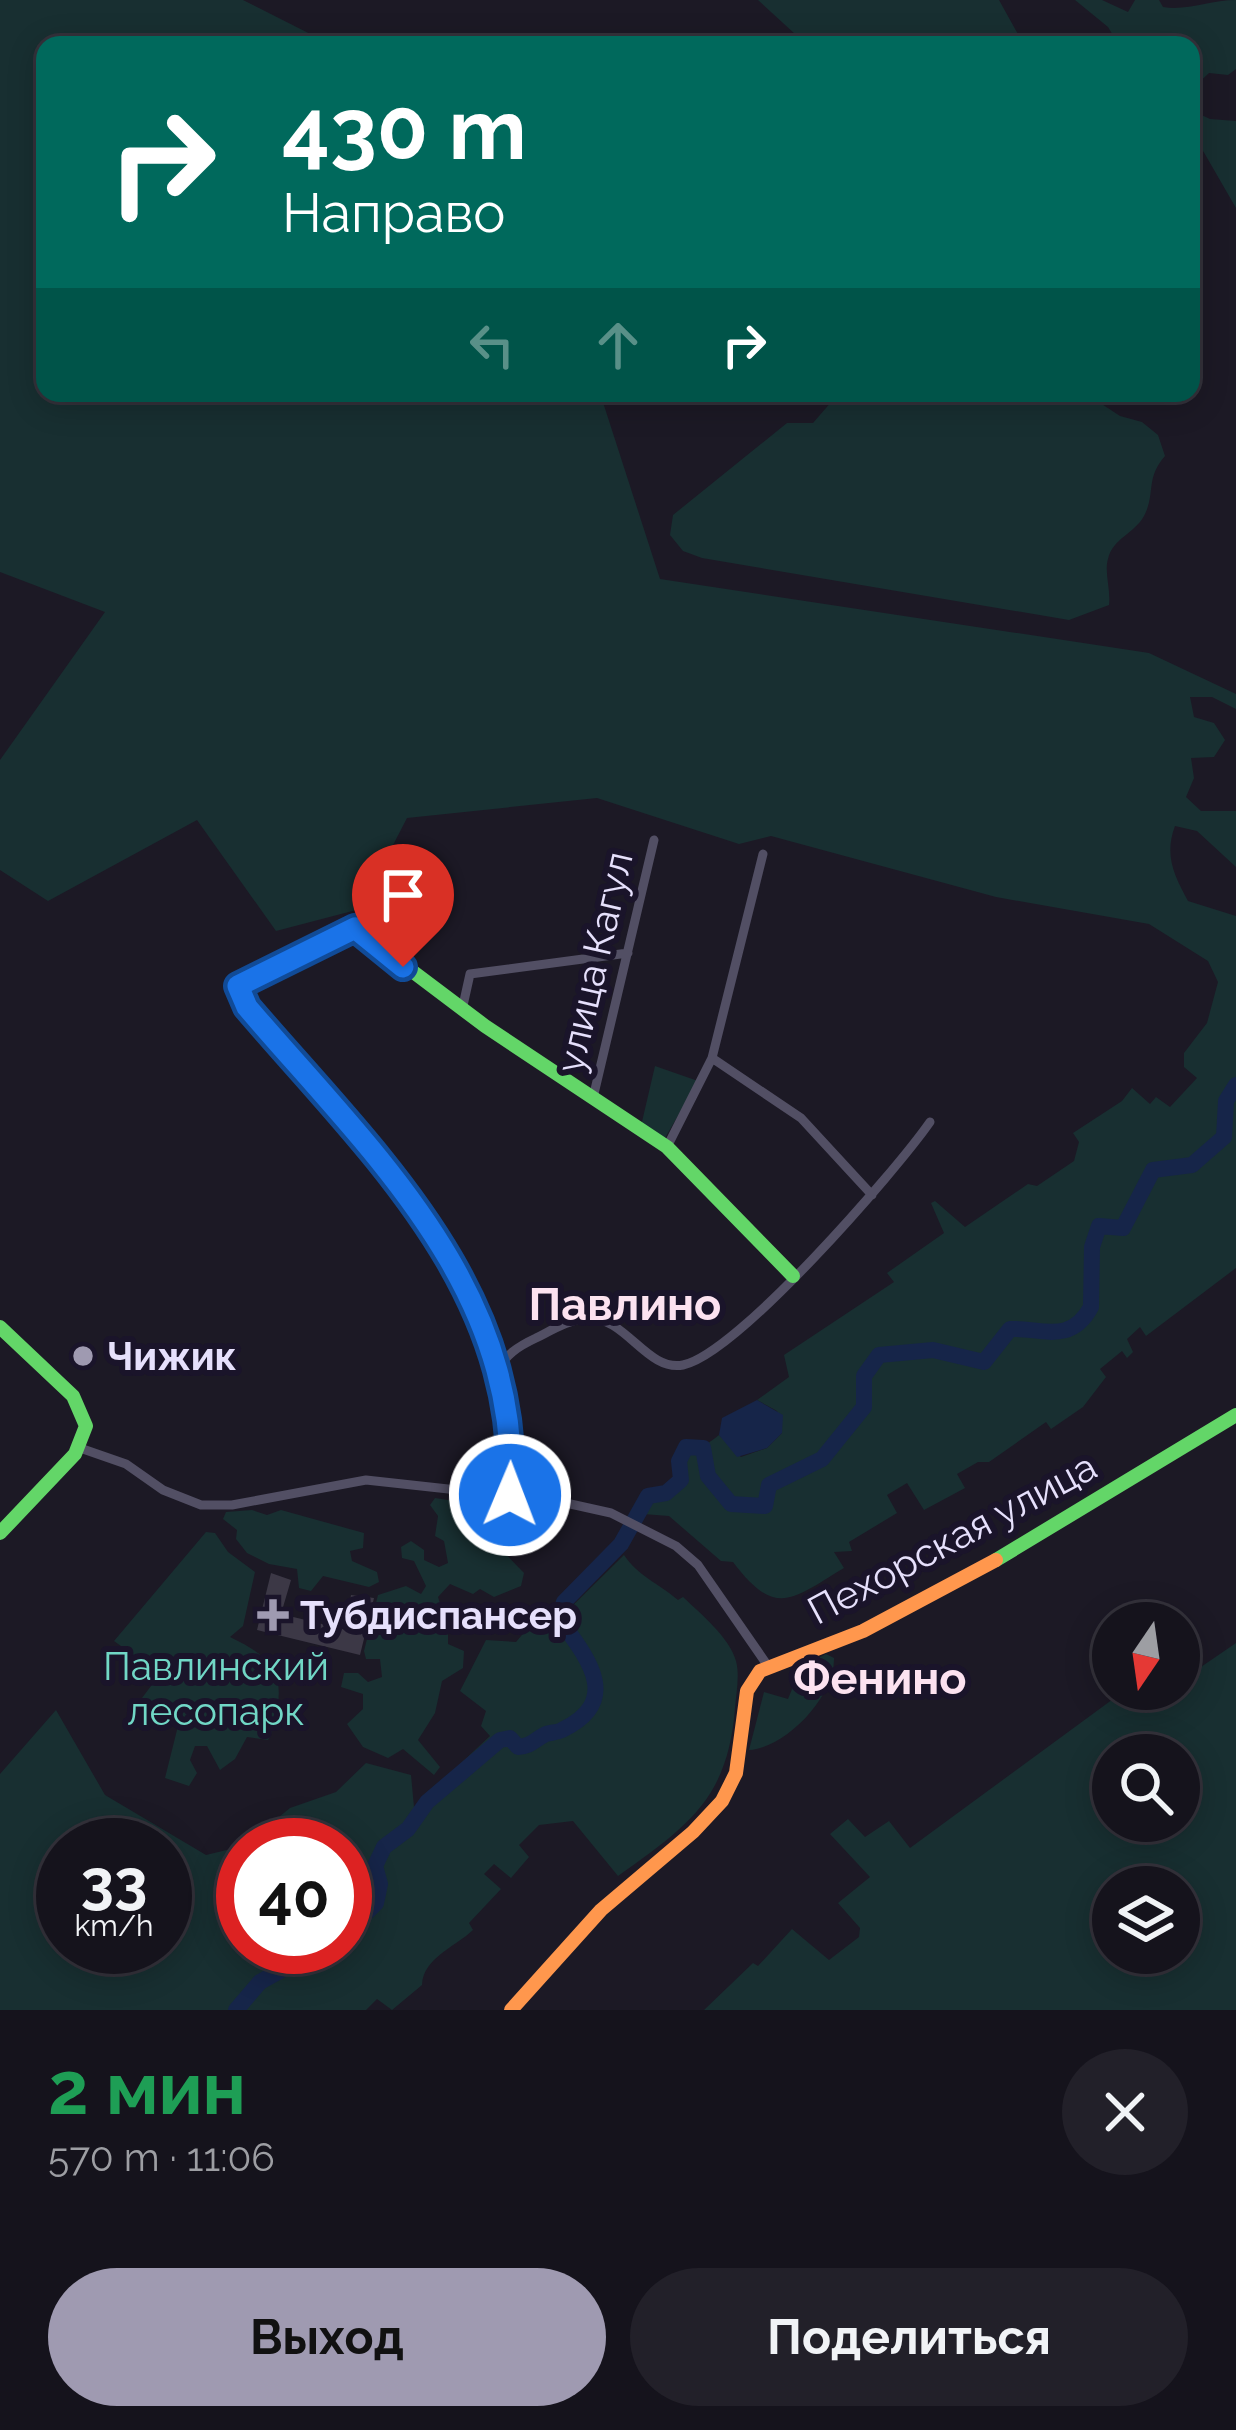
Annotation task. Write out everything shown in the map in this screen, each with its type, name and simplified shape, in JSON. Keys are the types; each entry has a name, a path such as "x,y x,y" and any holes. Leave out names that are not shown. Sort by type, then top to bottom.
{"street":[{"name":"улица Кагул","path":"593,1098 654,840"},
{"path":"668,1147 712,1058 763,854"},
{"path":"510,1495 510,1423 475,1306 448,1252 398,1184 247,1007 238,986 355,928 462,1010 668,1147 793,1276"},
{"path":"462,1010 470,974 628,953"},
{"path":"712,1058 801,1118 872,1195"},
{"path":"496,1375 502,1360 524,1344 588,1318 617,1325 666,1364 686,1364 738,1332 872,1195 930,1122"},
{"path":"0,1327 80,1406 86,1426 80,1448 0,1533"},
{"name":"Пехорская улица","path":"768,1666 843,1640 916,1603 1031,1541 1236,1415"},
{"path":"80,1448 126,1464 181,1500 211,1507 366,1480 587,1506 647,1529 698,1565 768,1666 747,1691 736,1773 722,1801 601,1910 512,2010"}],"green space":[{"path":"0,0 243,0 314,36 36,36 36,402 603,402 660,579 1149,653 1236,694 1236,709 1212,697 1190,697 1194,717 1214,723 1225,740 1214,757 1191,758 1194,778 1186,797 1201,811 1236,811 1236,867 1197,831 1175,826 1170,846 1175,873 1188,901 1236,916 1236,1268 1146,1336 1140,1327 1127,1339 1133,1352 1127,1358 1122,1351 1100,1369 1106,1377 1083,1407 1051,1429 1046,1422 989,1462 978,1462 957,1474 965,1488 924,1510 907,1483 887,1495 897,1513 849,1542 852,1551 834,1552 844,1568 797,1595 773,1597 761,1591 733,1562 721,1561 669,1516 643,1514 684,1483 689,1456 719,1435 741,1457 767,1448 782,1433 777,1411 757,1400 789,1377 784,1355 894,1282 887,1273 944,1233 931,1203 935,1201 965,1227 1028,1184 1037,1186 1074,1161 1079,1142 1073,1133 1122,1101 1132,1088 1150,1104 1156,1097 1170,1107 1197,1078 1184,1067 1184,1053 1207,1023 1218,982 1208,961 1149,924 996,897 771,836 739,844 597,798 407,818 360,909 276,931 197,820 48,901 0,870 0,760 105,612 0,572"},
{"path":"758,0 999,0 1019,36 797,36"},
{"path":"1075,0 1102,0 1128,12 1135,0 1159,0 1163,7 1172,8 1236,0 1236,69 1228,75 1209,73 1200,82 1200,36 1114,36"},
{"path":"1200,114 1236,121 1236,208 1200,146"},
{"path":"831,402 1099,402 1158,435 1165,456 1155,472 1144,516 1108,559 1109,605 1069,620 683,551 670,535 673,515 787,423 813,423"},
{"path":"655,1066 698,1081 665,1138 641,1126"},
{"name":"Павлинский лесопарк","path":"435,1498 474,1504 484,1513 476,1538 496,1544 524,1573 521,1586 494,1597 480,1589 473,1594 450,1584 438,1597 443,1613 438,1626 448,1633 448,1644 464,1651 463,1668 442,1681 435,1713 418,1740 440,1767 434,1775 403,1749 388,1758 363,1747 347,1724 363,1709 363,1694 341,1687 344,1673 358,1673 368,1682 382,1677 380,1659 366,1659 364,1651 378,1595 406,1586 421,1594 426,1586 414,1561 402,1558 401,1547 411,1541 424,1550 424,1560 439,1567 448,1563 444,1541 435,1536 438,1516 430,1505"},
{"name":"Павлинский лесопарк","path":"252,1510 267,1515 281,1510 364,1533 363,1548 350,1551 352,1561 377,1572 379,1582 369,1587 323,1576 311,1591 299,1588 297,1569 269,1564 247,1553 236,1539 237,1530 223,1519 226,1512"},
{"name":"Павлинский лесопарк","path":"206,1532 215,1533 228,1552 255,1572 243,1626 230,1637 267,1661 279,1692 268,1740 247,1737 235,1759 220,1770 207,1746 195,1746 190,1760 197,1773 189,1786 165,1778 178,1726 156,1712 136,1720 136,1706 160,1674 114,1641"},
{"path":"624,1555 678,1600 683,1597 733,1652 738,1673 731,1739 713,1788 684,1825 618,1876 573,1821 539,1825 519,1845 529,1857 511,1878 494,1864 484,1874 501,1889 469,1923 473,1930 434,1960 422,1985 392,2010 377,1999 366,2010 0,2010 0,1774 56,1710 105,1795 144,1818 36,1818 36,1974 192,1974 192,1847 206,1855 216,1853 216,1974 372,1974 372,1818 278,1818 290,1808 336,1792 366,1763 411,1775 414,1807 490,1736 481,1726 486,1711 460,1691 486,1640 516,1642 533,1622 559,1619"},
{"path":"1236,1643 1236,2010 704,2010 753,1963 758,1966 792,1929 829,1960 859,1937 860,1928 838,1903 870,1877 830,1834 848,1819 865,1837 889,1821 910,1848 1098,1710 1200,1710 1200,1668"},
{"path":"826,1654 834,1658 832,1673 817,1704 778,1740 749,1750 764,1692 788,1699 801,1667"}],"water":[{"path":"757,1400 783,1415 782,1433 767,1448 737,1457 719,1435 722,1418"}],"building":[{"name":"Тубдиспансер","path":"271,1573 291,1580 281,1614 346,1630 351,1595 374,1598 360,1655 257,1630"}],"waterway":[{"path":"372,1907 380,1884 375,1866 384,1847 408,1829 427,1802 500,1740 510,1738 518,1747 526,1746 562,1730 591,1705 594,1677 559,1619 564,1602 621,1544 648,1496 666,1493 681,1480 679,1461 686,1447 703,1448 708,1476 731,1504 765,1506 769,1485 822,1459 864,1407 864,1376 879,1355 933,1350 984,1362 1010,1329 1054,1332 1074,1327 1091,1307 1092,1247 1099,1226 1123,1228 1153,1170 1192,1165 1224,1137 1226,1101 1236,1085"},
{"path":"236,2010 260,1982 274,1974"}],"traffic: fast":[{"path":"510,1495 500,1386 470,1301 446,1254 386,1167 247,1007 239,986 355,928 485,1026 667,1147 793,1276"},
{"path":"0,1327 73,1396 86,1426 75,1454 0,1533"},
{"path":"996,1560 1236,1415"}],"traffic: slow":[{"path":"511,2010 601,1910 693,1832 722,1801 736,1773 747,1691 760,1671 863,1631 996,1560"}],"place":[{"name":"Чижик","path":"83,1356"},
{"name":"Тубдиспансер","path":"273,1615"}],"district":[{"name":"Павлино","path":"625,1304"},
{"name":"Фенино","path":"880,1678"}],"route":[{"path":"403,967 355,928 238,986 247,1007 398,1184 456,1264 504,1395 510,1423 510,1495"}]}
